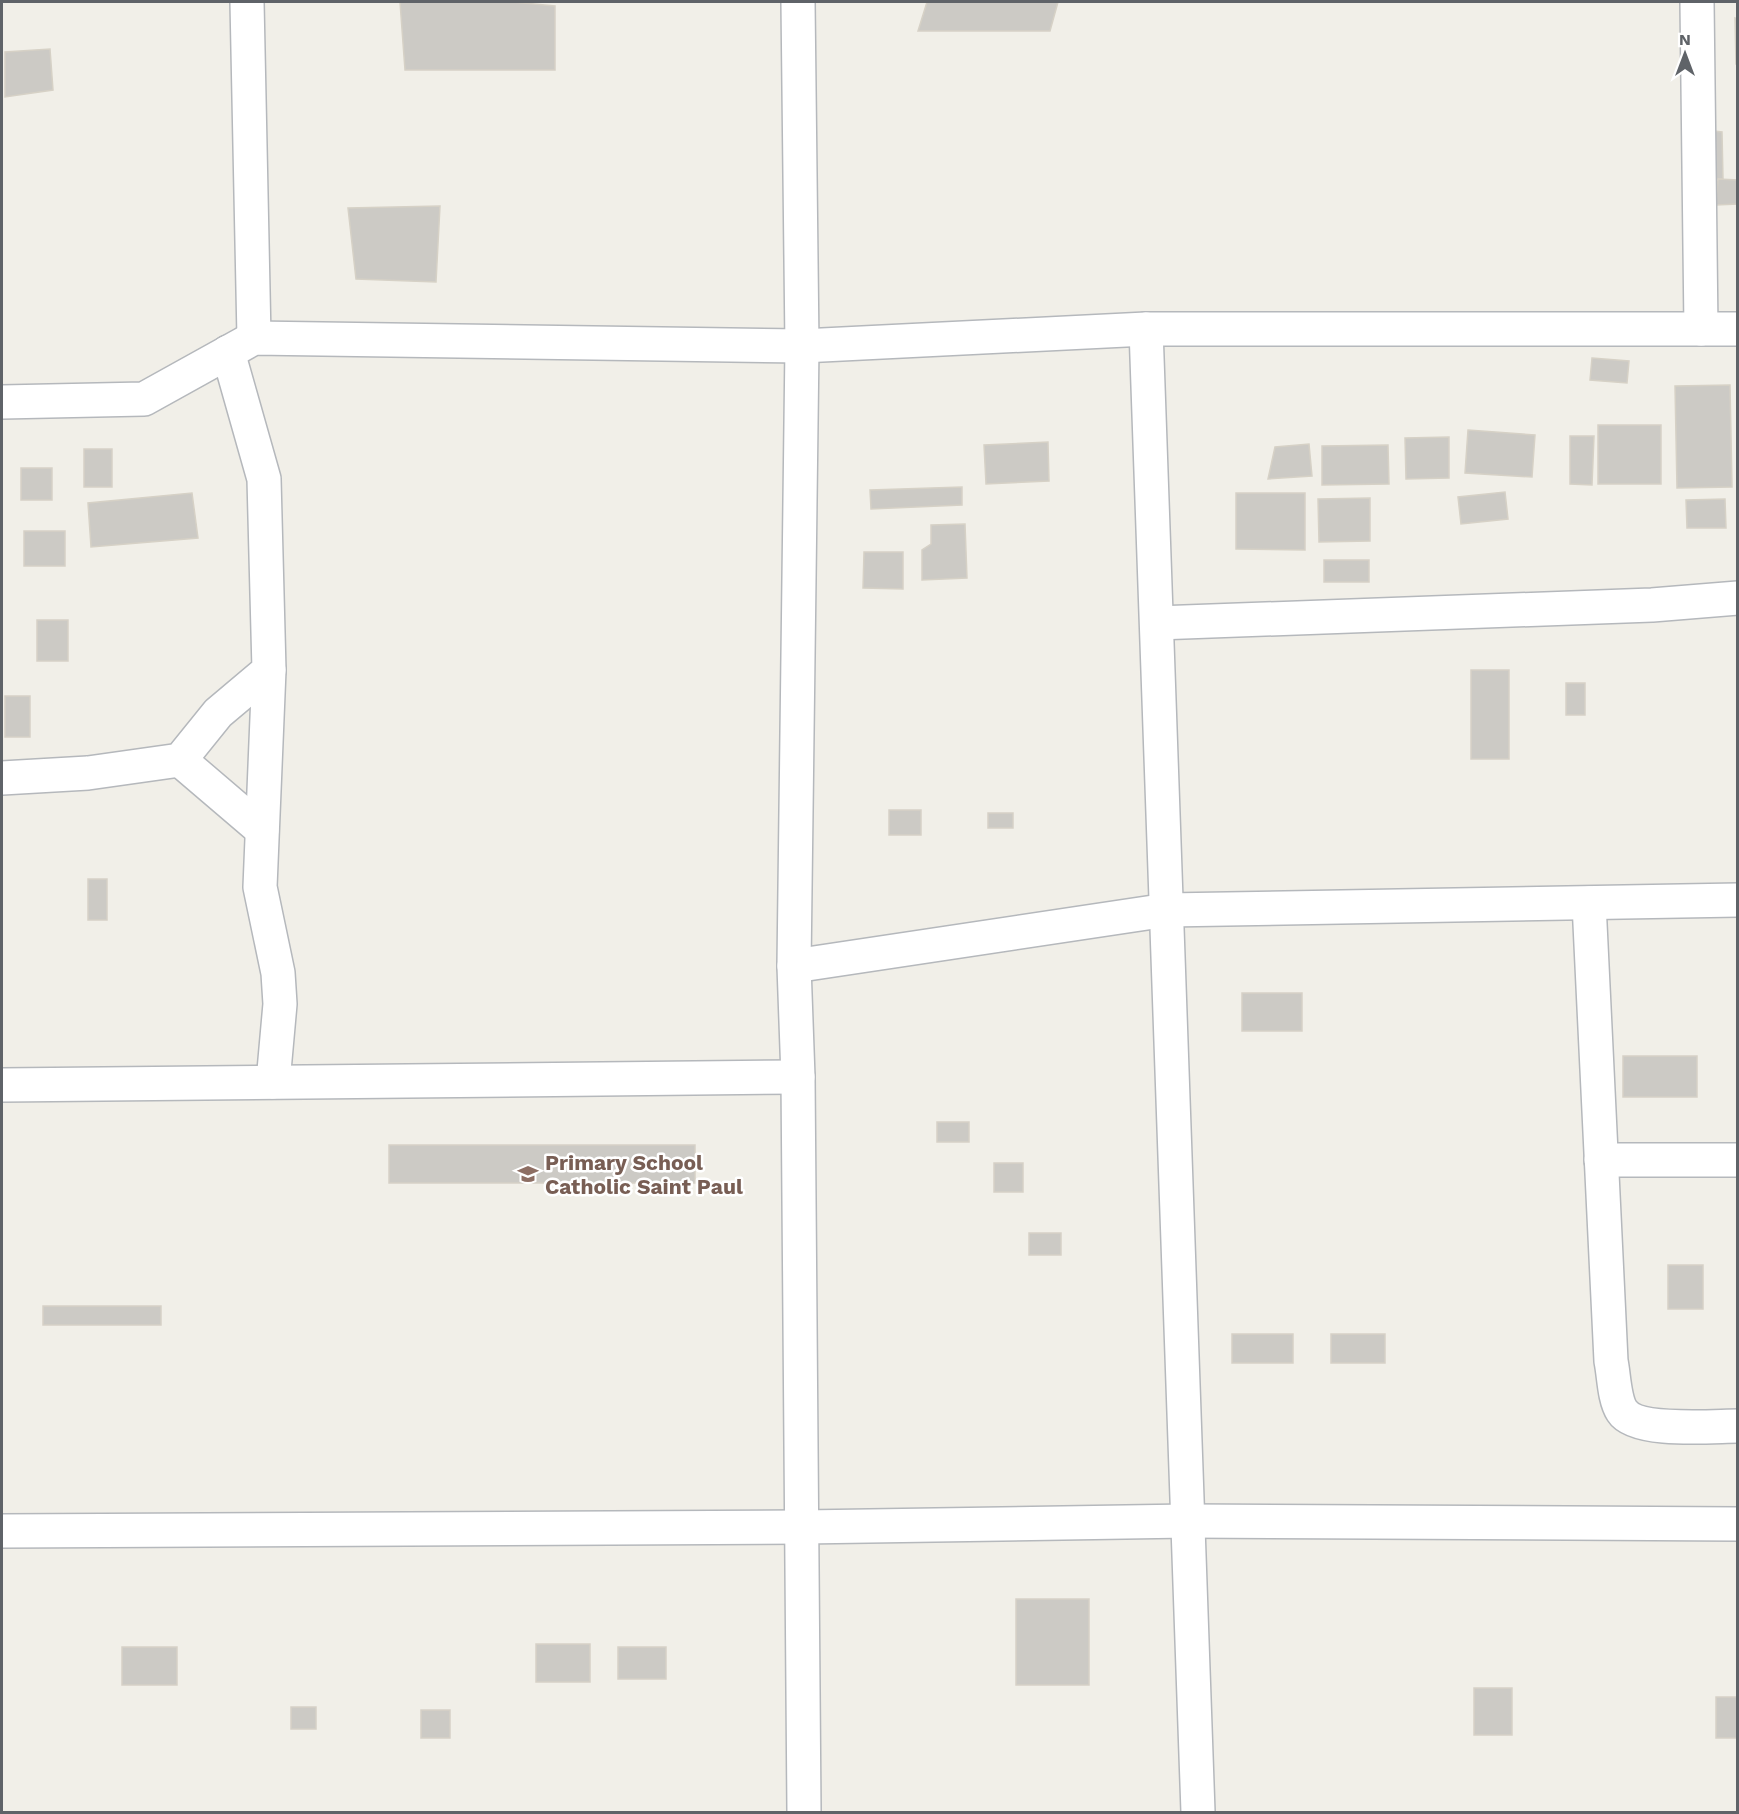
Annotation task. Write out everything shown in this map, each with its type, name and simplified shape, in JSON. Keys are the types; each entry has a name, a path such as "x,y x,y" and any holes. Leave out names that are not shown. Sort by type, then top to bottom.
{"street":[{"path":"247,2 241,345 264,479 269,670 260,887 279,973 280,994 273,1082"},
{"path":"798,2 802,346 794,966 798,1077 804,1812"},
{"path":"1697,2 1701,329"},
{"path":"2,402 144,399 241,345 802,346 1146,329 1737,329"},
{"path":"1146,329 1198,1812"},
{"path":"1157,623 1652,605 1737,598"},
{"path":"2,778 88,773 180,760 218,713 269,670"},
{"path":"180,760 262,830"},
{"path":"794,966 1167,910 1737,900"},
{"path":"1589,903 1611,1361 1621,1409 1628,1417 1644,1425 1737,1426"},
{"path":"2,1085 798,1077"},
{"path":"1601,1160 1737,1160"},
{"path":"2,1532 803,1527 1188,1521 1737,1524"}],"building":[{"path":"400,2 513,2 555,6 555,70 405,70"},
{"path":"927,2 1058,2 1050,31 918,31"},
{"path":"1735,18 1738,19 1738,64 1736,64"},
{"path":"50,49 53,90 5,97 5,52"},
{"path":"1706,130 1722,132 1723,179 1707,178"},
{"path":"1718,179 1738,180 1738,204 1716,205"},
{"path":"440,206 436,282 356,279 348,208"},
{"path":"1592,358 1629,361 1627,383 1590,380"},
{"path":"1730,385 1732,487 1677,488 1675,386"},
{"path":"1598,425 1661,425 1661,484 1598,484"},
{"path":"1468,430 1535,435 1532,477 1465,473"},
{"path":"1570,436 1594,436 1592,485 1570,484"},
{"path":"1449,437 1449,478 1406,479 1405,438"},
{"path":"1048,442 1049,481 986,484 984,445"},
{"path":"1309,444 1312,476 1268,479 1275,447"},
{"path":"1388,445 1389,484 1322,485 1322,446"},
{"path":"84,449 112,449 112,487 84,487"},
{"path":"21,468 52,468 52,500 21,500"},
{"path":"962,487 962,505 871,509 870,490"},
{"path":"1505,492 1508,519 1461,524 1458,497"},
{"path":"192,493 198,538 91,547 88,503"},
{"path":"1236,493 1305,493 1305,550 1236,549"},
{"path":"1370,498 1370,541 1319,542 1318,499"},
{"path":"1725,499 1726,528 1687,528 1686,500"},
{"path":"965,524 967,578 922,580 922,550 931,544 931,525"},
{"path":"24,531 65,531 65,566 24,566"},
{"path":"864,552 903,552 903,589 863,588"},
{"path":"1324,560 1369,560 1369,582 1324,582"},
{"path":"37,620 68,620 68,661 37,661"},
{"path":"1471,670 1509,670 1509,759 1471,759"},
{"path":"1566,683 1585,683 1585,715 1566,715"},
{"path":"5,696 30,696 30,737 5,737"},
{"path":"889,810 921,810 921,835 889,835"},
{"path":"988,813 1013,813 1013,828 988,828"},
{"path":"88,879 107,879 107,920 88,920"},
{"path":"1242,993 1302,993 1302,1031 1242,1031"},
{"path":"1623,1056 1697,1056 1697,1097 1623,1097"},
{"path":"937,1122 969,1122 969,1142 937,1142"},
{"path":"389,1145 695,1145 695,1183 389,1183"},
{"path":"994,1163 1023,1163 1023,1192 994,1192"},
{"path":"1029,1233 1061,1233 1061,1255 1029,1255"},
{"path":"1668,1265 1703,1265 1703,1309 1668,1309"},
{"path":"43,1306 161,1306 161,1325 43,1325"},
{"path":"1232,1334 1293,1334 1293,1363 1232,1363"},
{"path":"1331,1334 1385,1334 1385,1363 1331,1363"},
{"path":"1016,1599 1089,1599 1089,1685 1016,1685"},
{"path":"536,1644 590,1644 590,1682 536,1682"},
{"path":"122,1647 177,1647 177,1685 122,1685"},
{"path":"618,1647 666,1647 666,1679 618,1679"},
{"path":"1474,1688 1512,1688 1512,1735 1474,1735"},
{"path":"1716,1697 1738,1697 1738,1738 1716,1738"},
{"path":"291,1707 316,1707 316,1729 291,1729"},
{"path":"421,1710 450,1710 450,1738 421,1738"}],"place":[{"name":"Primary School Catholic Saint Paul","path":"528,1174"}]}
